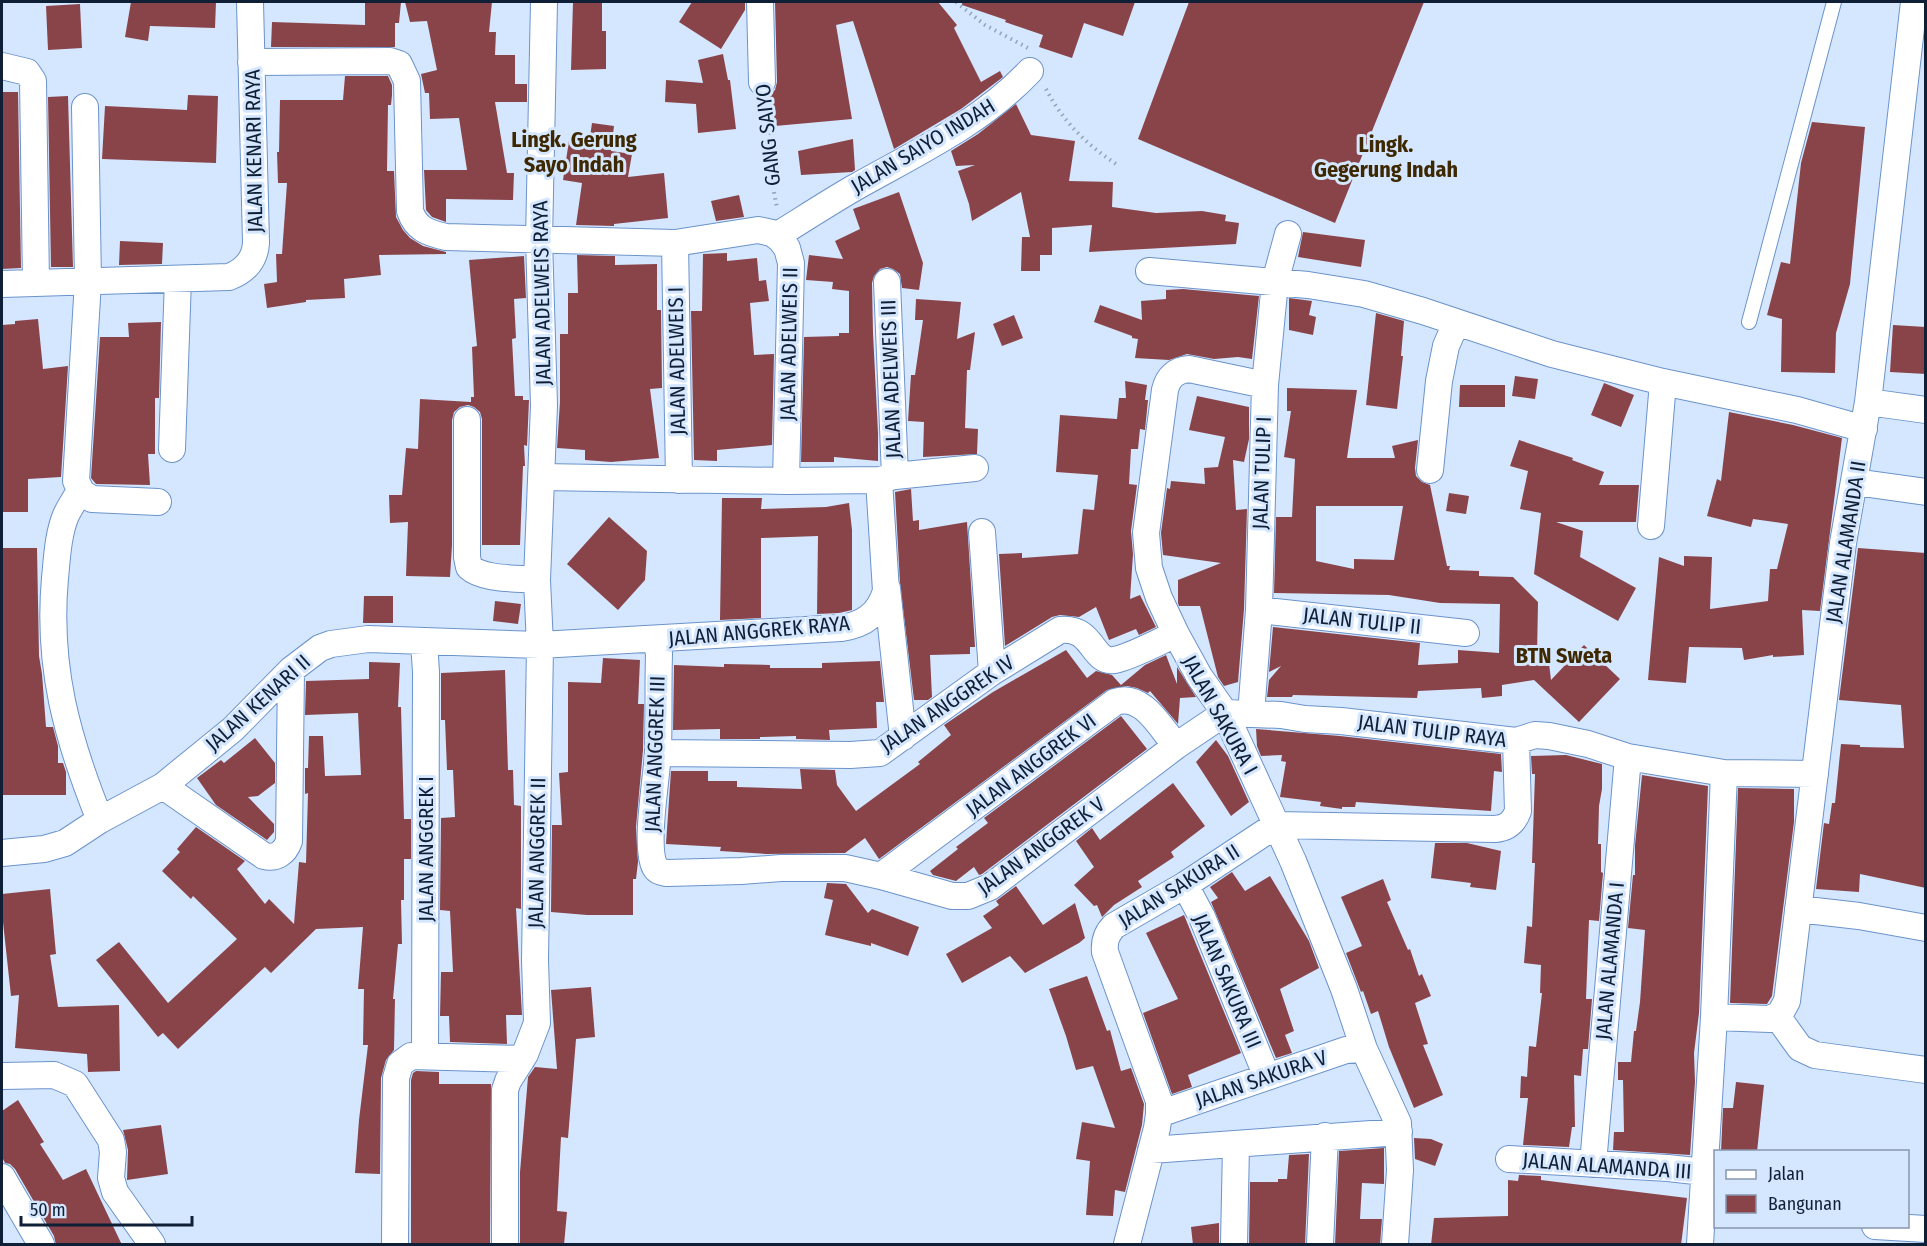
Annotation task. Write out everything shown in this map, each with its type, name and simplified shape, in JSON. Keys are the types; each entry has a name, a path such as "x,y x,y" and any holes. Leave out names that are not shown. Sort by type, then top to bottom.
{"street":[{"name":"JALAN KENARI RAYA","path":"2,284 229,277 245,268 254,254 256,243 250,2"},
{"name":"JALAN ADELWEIS RAYA","path":"540,645 537,580 544,405 539,240 544,2"},
{"name":"GANG SAIYO","path":"760,2 762,82"},
{"name":"JALAN ALAMANDA II","path":"1777,1016 1783,1011 1787,1001 1843,543 1868,402 1914,2"},
{"name":"JALAN ADELWEIS II","path":"251,62 390,61 399,64 407,81 410,211 415,222 426,232 446,237 675,243 758,230 779,234 787,248 791,263 786,481"},
{"path":"2,66 27,72 33,81 36,283"},
{"name":"JALAN SAIYO INDAH","path":"779,234 851,189 969,123 1012,90 1032,68"},
{"path":"85,107 88,281 76,478 80,491 92,499 158,502"},
{"name":"JALAN TULIP I","path":"1251,714 1259,610 1265,385 1275,282 1288,234"},
{"name":"JALAN ADELWEIS I","path":"675,243 679,480"},
{"path":"1149,271 1275,282 1364,294 1552,354 1663,382 1797,411 1864,429"},
{"path":"172,449 178,279"},
{"name":"JALAN ADELWEIS III","path":"887,282 887,478"},
{"path":"1430,470 1439,381 1446,346 1456,323"},
{"name":"JALAN SAKURA I","path":"1265,385 1189,369 1174,374 1167,383 1146,532 1149,568 1159,598 1176,634 1199,676 1225,713 1249,762 1293,861 1344,989 1364,1049 1392,1107 1400,1132 1395,1245"},
{"path":"1651,526 1663,382"},
{"path":"1868,402 1926,410"},
{"path":"467,420 467,557 469,567 488,576 537,580"},
{"path":"542,477 786,481 887,478 975,468"},
{"name":"JALAN ANGGREK RAYA","path":"540,645 848,627 863,622 875,612 883,599 886,584 887,478"},
{"path":"1855,482 1926,492"},
{"path":"80,491 63,522 57,556 53,623 55,657 66,723 75,755 100,820"},
{"path":"982,532 992,672"},
{"path":"886,584 903,737"},
{"name":"JALAN TULIP II","path":"1259,610 1466,633"},
{"name":"JALAN ANGGREK IV","path":"658,753 880,753 992,672 1060,630 1080,633 1092,643 1100,656 1114,660 1176,634"},
{"name":"JALAN KENARI II","path":"2,853 44,849 65,843 100,820 163,786 233,729 291,670 320,648 331,644 368,639 540,645"},
{"name":"JALAN ANGGREK III","path":"656,639 659,654 658,753 652,824 652,850 656,867"},
{"name":"JALAN ANGGREK I","path":"418,1056 426,672 424,642"},
{"name":"JALAN ANGGREK II","path":"505,1245 505,1090 531,1041 537,1023 535,960 540,645"},
{"path":"163,786 264,856 276,856 284,852 289,841 291,670"},
{"name":"JALAN ANGGREK VI","path":"881,876 1115,702 1130,700 1141,705 1176,746"},
{"name":"JALAN TULIP RAYA","path":"1225,713 1341,721 1516,741 1535,735 1550,736 1588,744 1628,757 1724,773 1815,774"},
{"name":"JALAN ANGGREK V","path":"656,867 660,872 674,873 781,868 844,868 952,896 976,894 990,886 1176,746 1225,713"},
{"path":"1276,825 1503,828 1514,820 1518,811 1516,741"},
{"name":"JALAN ALAMANDA I","path":"1593,1164 1628,757"},
{"path":"1700,1245 1708,1217 1704,1172 1714,1017 1724,773"},
{"name":"JALAN SAKURA II","path":"1159,1108 1104,952 1104,944 1111,929 1185,885 1276,825"},
{"name":"JALAN SAKURA III","path":"1185,885 1202,918 1267,1077"},
{"path":"1798,909 1859,916 1926,928"},
{"path":"1714,1017 1766,1019 1777,1016 1800,1048 1815,1055 1926,1070"},
{"name":"JALAN SAKURA V","path":"1159,1108 1267,1077 1346,1050 1364,1049"},
{"path":"395,1245 396,1078 400,1064 418,1056 522,1059"},
{"path":"2,1076 54,1075 75,1084 111,1140 113,1152 111,1178 115,1192 152,1245"},
{"path":"1127,1245 1159,1108"},
{"path":"1151,1150 1400,1132"},
{"path":"1320,1245 1325,1136"},
{"path":"1234,1245 1236,1145"},
{"name":"JALAN ALAMANDA III","path":"1509,1159 1704,1172"},
{"path":"2,1176 40,1245"},
{"path":"1900,1228 1926,1229"}],"lane":[{"path":"1749,322 1834,2"}],"path":[{"path":"956,2 985,25 1030,50 1033,54 1032,68 1068,123 1088,143 1119,166"},
{"name":"GANG SAIYO","path":"762,82 762,98 774,147 771,177 779,234"}],"building":[{"path":"131,2 216,2 215,28 150,26 148,41 125,37"},
{"path":"365,2 401,2 399,23 395,23 395,47 271,47 272,22 365,25"},
{"path":"405,2 492,2 489,32 496,32 495,55 515,55 515,84 527,84 527,102 495,102 507,173 514,173 513,200 446,199 446,222 432,217 426,210 424,170 467,170 459,118 430,119 429,93 425,93 421,74 437,70 427,21 410,22"},
{"path":"573,2 602,2 602,31 606,31 606,69 571,70"},
{"path":"692,2 745,2 745,10 721,49 679,22"},
{"path":"775,2 938,2 957,25 954,28 981,82 1000,71 1003,77 961,109 894,149 853,21 836,25 852,119 775,126 773,101 769,101 769,95 775,90 777,82"},
{"path":"962,2 1135,2 1123,36 1084,23 1072,58 1039,47 1043,35 962,5"},
{"path":"1189,2 1424,2 1335,223 1138,139"},
{"path":"80,4 82,48 48,50 46,6"},
{"path":"723,54 728,80 730,80 736,129 698,133 696,104 665,102 666,80 703,83 698,60"},
{"path":"345,76 388,76 392,85 392,95 391,105 388,105 387,171 394,171 396,217 410,238 423,246 446,252 446,254 379,255 381,275 344,279 345,298 306,300 306,302 267,308 264,284 277,282 276,254 282,254 287,183 278,183 280,100 343,100"},
{"path":"2,92 18,92 21,268 2,269"},
{"path":"188,95 218,96 216,163 102,159 105,106 187,110"},
{"path":"68,96 73,267 51,267 48,97"},
{"path":"1016,104 1031,135 1075,141 1069,181 1113,182 1112,207 1156,213 1202,211 1226,215 1225,221 1239,223 1236,244 1089,252 1092,225 1052,228 1052,255 1040,255 1040,271 1021,271 1022,237 1030,237 1021,192 972,221 958,171 975,165 956,166 951,151 978,134"},
{"path":"1812,122 1865,127 1850,284 1836,333 1835,373 1781,372 1782,319 1767,315 1781,262 1790,264 1801,163"},
{"path":"592,123 614,126 611,151 632,154 628,177 664,173 668,218 614,224 614,226 576,225 582,183 563,180 570,134 590,137"},
{"path":"853,139 855,170 801,175 798,151"},
{"path":"899,192 923,263 919,290 902,288 900,274 887,267 880,269 872,283 878,461 834,457 834,462 801,462 804,337 839,336 839,333 849,333 849,291 832,289 833,282 806,280 809,255 843,259 835,241 860,229 853,209"},
{"path":"739,195 744,217 716,221 711,201"},
{"path":"1303,232 1365,240 1361,267 1298,257"},
{"path":"120,241 163,243 162,264 119,265"},
{"path":"727,253 727,261 757,258 759,281 766,280 769,301 750,303 754,355 774,354 772,445 717,450 717,461 694,460 691,311 702,311 703,254"},
{"path":"577,255 615,256 615,265 657,264 657,310 661,310 662,388 650,389 659,458 611,462 585,460 585,450 557,448 560,334 568,334 568,293 578,293"},
{"path":"524,256 526,298 514,299 516,338 512,339 515,396 523,396 523,400 529,400 527,446 524,445 525,466 523,466 520,545 482,545 482,419 480,412 474,407 468,405 460,407 454,412 452,420 450,577 406,576 408,522 390,523 389,495 402,495 406,448 418,449 420,399 471,402 471,397 474,397 472,347 477,346 469,260"},
{"path":"1183,289 1259,296 1252,359 1238,357 1214,359 1187,354 1169,360 1135,358 1138,339 1094,322 1100,305 1142,320 1141,301 1166,299 1166,290"},
{"path":"1289,298 1312,301 1309,315 1316,317 1313,335 1289,330"},
{"path":"916,299 961,302 957,339 975,332 970,370 967,370 965,428 978,429 977,454 923,457 924,422 908,421 911,375 915,375 923,320 915,320"},
{"path":"1376,313 1404,321 1397,409 1366,405"},
{"path":"1014,315 1023,338 1002,346 993,324"},
{"path":"38,319 43,369 68,366 61,477 28,479 28,512 2,512 2,325 15,324 15,321"},
{"path":"161,322 159,398 155,398 155,454 148,454 150,485 96,484 91,478 100,337 129,337 128,323"},
{"path":"1893,325 1926,327 1926,374 1890,372"},
{"path":"1515,376 1538,379 1535,399 1512,396"},
{"path":"1125,381 1147,385 1145,400 1148,400 1145,430 1140,429 1138,449 1131,449 1129,484 1137,485 1131,531 1133,554 1130,599 1140,595 1156,627 1139,635 1136,629 1109,640 1096,607 1079,617 1060,615 1052,617 1005,646 999,554 1022,553 1022,558 1078,554 1083,509 1094,510 1098,475 1056,472 1060,415 1117,419 1119,398 1126,398"},
{"path":"1604,383 1634,395 1621,427 1591,415"},
{"path":"1460,385 1505,385 1505,407 1459,407"},
{"path":"1287,388 1357,390 1347,458 1395,458 1392,446 1418,440 1416,476 1422,482 1430,485 1447,566 1450,566 1449,570 1479,571 1479,576 1513,577 1538,602 1537,656 1548,655 1551,680 1584,645 1620,679 1579,722 1534,680 1502,685 1502,696 1482,698 1481,688 1418,691 1417,698 1293,695 1292,697 1267,697 1269,680 1281,666 1269,672 1273,627 1420,643 1418,665 1458,663 1458,650 1499,653 1500,604 1440,603 1389,595 1274,593 1276,517 1292,517 1295,459 1284,457 1291,411 1287,411","holes":["1316,506 1403,506 1394,560 1354,559 1354,569 1316,561"]},
{"path":"1197,396 1249,407 1249,439 1244,462 1233,460 1236,510 1247,509 1244,609 1238,682 1224,686 1218,677 1200,606 1179,606 1178,603 1178,580 1221,563 1163,555 1161,533 1167,488 1170,489 1171,481 1205,484 1204,468 1218,467 1225,437 1189,430"},
{"path":"1729,412 1842,438 1820,611 1802,610 1804,655 1773,657 1773,655 1744,660 1742,648 1689,647 1686,683 1648,680 1659,557 1684,566 1684,556 1712,557 1710,609 1768,601 1770,569 1777,569 1788,524 1753,519 1751,527 1707,516 1717,479 1721,481"},
{"path":"1519,440 1573,458 1572,460 1604,472 1599,485 1639,485 1636,522 1556,522 1583,531 1580,557 1636,588 1618,621 1534,574 1541,513 1520,509 1528,471 1510,466"},
{"path":"911,489 913,521 919,520 919,530 967,522 975,647 970,647 970,654 930,655 932,697 928,700 914,700 900,583 895,492"},
{"path":"1449,493 1469,496 1466,514 1446,511"},
{"path":"722,498 762,498 761,509 826,507 849,503 852,530 852,610 817,614 818,536 761,538 761,618 720,620"},
{"path":"609,517 647,551 645,580 618,610 567,564"},
{"path":"2,548 37,548 39,656 46,727 53,727 58,746 58,763 63,763 66,772 66,795 2,795"},
{"path":"1858,548 1926,553 1926,888 1860,874 1859,892 1816,889 1824,823 1829,824 1832,803 1835,803 1841,744 1904,748 1901,705 1839,700"},
{"path":"364,596 393,596 393,623 363,623"},
{"path":"495,601 521,604 518,624 493,621"},
{"path":"1066,650 1087,678 1096,671 1112,675 1121,685 1145,665 1166,655 1177,684 1177,667 1196,697 1180,698 1178,724 1150,691 1148,693 1127,686 1107,690 879,859 865,838 845,853 766,854 720,851 721,847 666,844 671,771 708,771 708,781 737,781 737,787 802,789 800,769 835,770 837,785 856,811 920,764 918,762 951,735 944,725 993,692"},
{"path":"603,658 640,660 638,704 644,704 643,750 636,827 638,862 636,879 633,879 633,915 551,912 552,825 562,825 559,773 568,772 568,682 601,683"},
{"path":"880,661 884,702 876,702 877,728 829,730 830,740 796,739 796,736 720,739 720,729 673,730 674,665 724,667 724,664 770,665 770,668 822,668 822,663"},
{"path":"369,662 400,663 398,707 401,707 404,819 411,819 411,859 404,859 404,900 401,900 402,944 398,944 393,999 395,999 394,1050 386,1060 381,1078 380,1174 355,1173 368,1045 363,1045 364,989 358,989 363,927 316,929 271,973 265,967 178,1049 163,1033 158,1037 96,960 119,942 168,1003 237,939 193,896 191,899 162,871 180,852 177,849 196,827 245,861 237,869 265,904 269,899 294,924 299,862 306,863 308,793 305,794 305,768 308,768 309,736 323,736 325,776 361,775 358,713 305,715 306,681 369,679"},
{"path":"505,670 508,770 513,770 514,805 521,806 521,909 516,908 522,1015 506,1015 507,1044 450,1042 449,1016 440,1016 441,972 453,972 450,911 440,910 441,818 455,817 453,770 447,770 445,720 441,720 441,673"},
{"path":"1121,716 1147,749 982,874 979,875 974,867 956,881 933,875 930,871 958,849 956,847 988,823 984,818"},
{"path":"1256,729 1501,754 1502,772 1494,771 1491,811 1356,802 1355,807 1342,807 1342,809 1320,806 1321,802 1280,797 1286,762 1281,761 1282,755 1261,756 1257,746"},
{"path":"255,738 275,763 275,783 258,796 248,797 274,824 274,832 267,840 216,805 197,778 221,760 224,763"},
{"path":"1216,740 1228,756 1249,802 1231,816 1196,762"},
{"path":"1566,755 1602,764 1598,844 1601,844 1601,872 1603,873 1599,921 1589,920 1586,999 1592,999 1588,1049 1583,1049 1581,1076 1574,1075 1575,1127 1572,1127 1569,1147 1523,1145 1528,1098 1520,1098 1521,1076 1527,1077 1529,1046 1536,1047 1542,993 1540,993 1541,965 1524,963 1527,926 1532,927 1535,863 1532,863 1535,774 1532,774 1531,756"},
{"path":"1642,775 1708,786 1699,1013 1694,1053 1695,1082 1690,1155 1613,1150 1614,1132 1624,1132 1623,1080 1618,1080 1618,1062 1631,1062 1640,1002 1645,930 1628,928 1633,875 1635,875 1635,845"},
{"path":"1173,783 1205,826 1171,852 1174,857 1138,881 1142,887 1114,905 1102,917 1097,905 1094,906 1074,885 1094,867 1076,841 1092,828 1100,840"},
{"path":"1738,788 1794,789 1794,822 1772,996 1767,1004 1730,1003"},
{"path":"1435,843 1467,843 1501,851 1496,890 1470,887 1471,883 1431,878"},
{"path":"1232,872 1245,891 1270,876 1309,941 1319,968 1280,989 1294,1031 1285,1035 1292,1053 1276,1058 1211,902 1218,898 1210,887"},
{"path":"1383,879 1391,900 1387,902 1408,950 1410,949 1419,976 1422,974 1431,996 1415,1003 1428,1044 1423,1045 1443,1095 1414,1108 1389,1047 1378,1011 1371,1014 1346,953 1362,946 1341,897"},
{"path":"827,883 846,884 868,913 872,909 919,927 908,956 871,943 871,946 825,935 833,900 824,898"},
{"path":"1016,886 1043,925 1075,903 1085,938 1025,973 1010,956 962,983 946,954 992,928 983,916 999,905 996,901"},
{"path":"50,889 56,954 50,955 58,1007 119,1005 120,1071 88,1072 87,1054 15,1048 19,995 11,996 2,894"},
{"path":"1184,915 1241,1053 1188,1075 1192,1087 1172,1094 1143,1013 1178,999 1146,933"},
{"path":"1087,976 1107,1031 1110,1030 1121,1071 1131,1068 1144,1104 1142,1125 1125,1192 1115,1190 1113,1216 1086,1215 1090,1161 1076,1159 1082,1122 1115,1128 1093,1066 1076,1070 1049,989"},
{"path":"591,987 595,1037 576,1039 568,1138 561,1137 557,1211 567,1212 564,1245 520,1245 520,1172 528,1077 535,1067 557,1069 551,990"},
{"path":"416,1071 439,1072 439,1084 491,1084 490,1245 411,1245 411,1080"},
{"path":"1736,1082 1764,1085 1757,1150 1721,1150 1723,1108 1733,1108"},
{"path":"18,1100 44,1142 40,1144 63,1180 86,1169 122,1245 56,1245 54,1236 15,1169 5,1163 2,1157 2,1111"},
{"path":"161,1125 168,1174 127,1180 128,1150 123,1130"},
{"path":"1414,1138 1431,1139 1443,1144 1435,1166 1415,1159"},
{"path":"1384,1148 1384,1184 1362,1183 1360,1219 1382,1219 1380,1245 1335,1245 1339,1151"},
{"path":"1309,1154 1305,1245 1249,1245 1250,1182 1278,1182 1278,1179 1287,1179 1289,1155"},
{"path":"1519,1175 1541,1176 1541,1180 1687,1198 1681,1245 1431,1245 1434,1218 1508,1216 1508,1180 1518,1181"},
{"path":"1219,1223 1219,1245 1193,1245 1191,1227"}],"district":[{"name":"Lingk. Gerung Sayo Indah","path":"574,152"},
{"name":"Lingk. Gegerung Indah","path":"1386,156"},
{"name":"BTN Sweta","path":"1564,655"}]}
